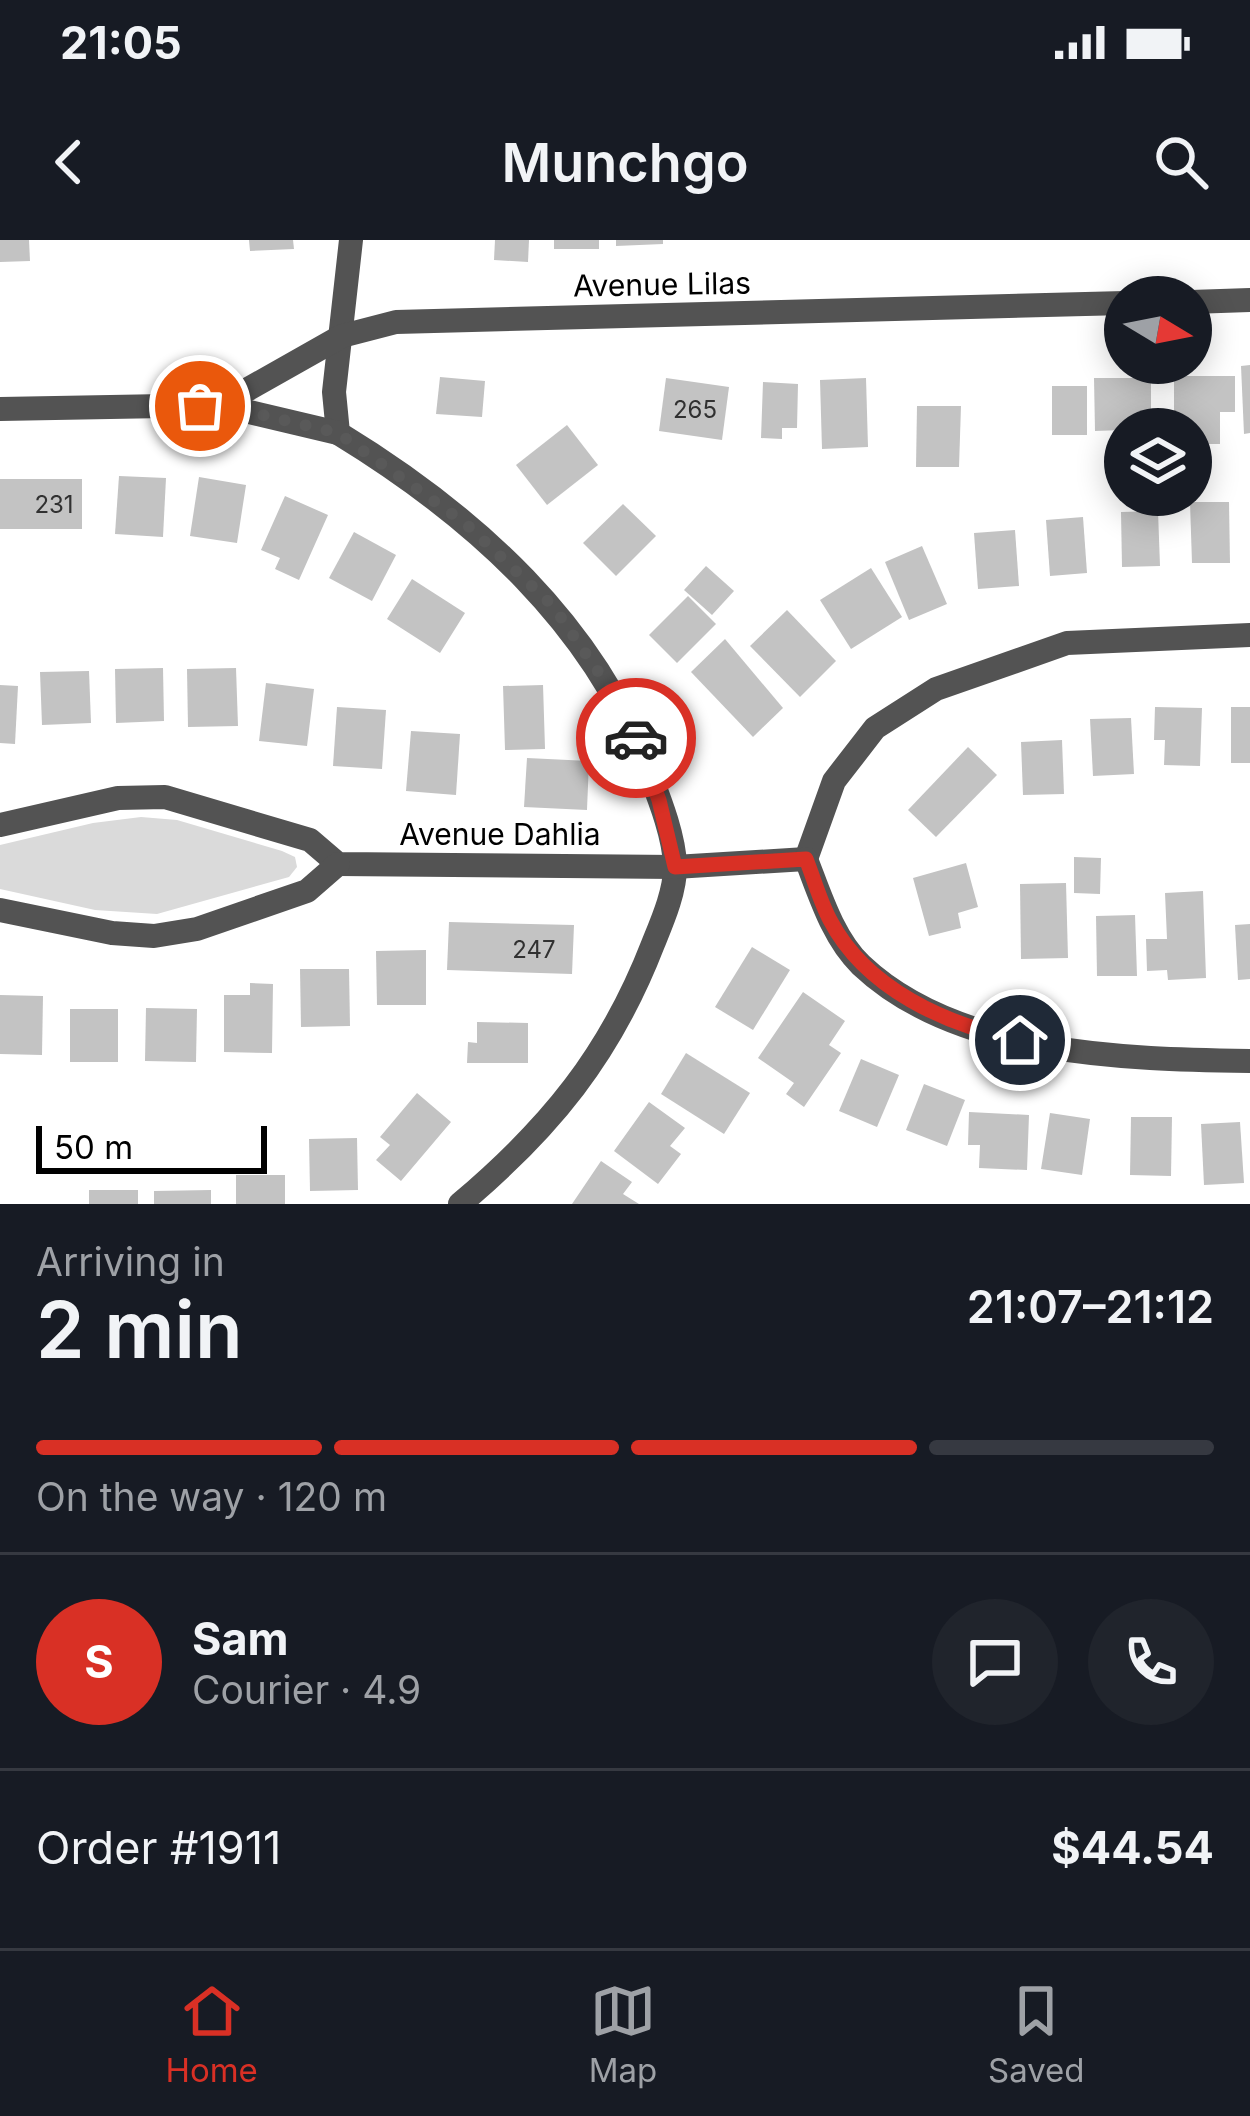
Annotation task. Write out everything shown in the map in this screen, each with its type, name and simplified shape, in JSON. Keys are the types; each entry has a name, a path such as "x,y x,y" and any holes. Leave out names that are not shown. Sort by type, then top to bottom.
{"street":[{"path":"351,240 334,392 338,433 438,501 492,545 553,606 608,686 639,743 675,867 662,921 633,996 598,1058 556,1115 460,1204"},
{"path":"1212,301 1250,300"},
{"name":"Avenue Lilas","path":"220,405 342,335 396,322 1104,304"},
{"name":"Avenue Lilas","path":"0,410 220,405 338,433"},
{"path":"1250,634 1067,644 937,689 875,728 834,781 806,859 830,920 860,964 915,1004 982,1032 1058,1048 1157,1060 1250,1061"},
{"path":"0,825 118,798 165,796 310,840 338,864 307,891 196,929 154,936 112,933 0,910"},
{"name":"Avenue Dahlia","path":"338,864 675,867 806,859"}],"shaded area":[{"path":"141,817 177,820 282,851 295,857 297,867 289,877 157,914 95,910 0,889 0,845"}],"building":[{"path":"0,240 29,240 30,261 0,262"},
{"path":"249,240 293,240 294,249 250,251"},
{"path":"495,240 529,240 528,262 494,260"},
{"path":"554,240 599,240 599,249 554,249"},
{"path":"616,240 663,240 663,244 616,246"},
{"path":"1250,365 1250,433 1244,434 1241,366"},
{"path":"1212,376 1235,376 1235,412 1220,412 1220,444 1212,444 1212,408 1174,408 1174,384 1212,384"},
{"path":"440,377 485,381 482,417 436,414"},
{"path":"666,378 729,387 722,440 659,431"},
{"path":"866,378 868,447 822,449 820,380"},
{"path":"1094,378 1104,378 1104,384 1151,384 1151,408 1104,408 1104,431 1095,431"},
{"path":"763,382 798,384 797,428 782,428 782,439 761,438"},
{"path":"1052,386 1087,386 1087,435 1052,435"},
{"path":"917,406 961,406 959,467 916,467"},
{"path":"567,425 598,465 547,505 516,465"},
{"path":"119,476 166,478 163,537 115,534"},
{"path":"199,477 246,485 237,543 190,536"},
{"path":"0,479 82,479 82,529 0,529"},
{"path":"285,496 328,515 299,580 275,569 280,558 261,550"},
{"path":"1212,502 1229,502 1230,563 1192,563 1190,516 1212,516"},
{"path":"623,504 656,536 616,576 583,543"},
{"path":"1121,516 1158,516 1160,566 1122,567"},
{"path":"1083,517 1087,573 1050,576 1046,520"},
{"path":"1015,530 1019,586 978,589 974,533"},
{"path":"354,532 396,555 372,601 329,578"},
{"path":"922,546 947,604 909,620 885,562"},
{"path":"706,566 734,591 712,615 684,590"},
{"path":"871,568 902,617 851,649 820,600"},
{"path":"412,579 465,613 440,653 387,619"},
{"path":"688,596 716,624 677,663 649,635"},
{"path":"787,610 836,661 800,697 750,646"},
{"path":"725,639 783,708 753,737 691,672"},
{"path":"163,668 164,721 116,723 115,669"},
{"path":"236,668 238,726 188,727 187,669"},
{"path":"89,671 91,723 42,725 40,672"},
{"path":"266,683 314,689 307,746 259,741"},
{"path":"0,685 18,686 15,744 0,743"},
{"path":"543,685 545,749 505,750 503,686"},
{"path":"337,707 386,710 382,769 333,766"},
{"path":"1155,707 1202,708 1200,766 1164,765 1165,740 1154,740"},
{"path":"1231,707 1250,707 1250,763 1231,763"},
{"path":"1131,718 1134,774 1093,776 1090,719"},
{"path":"411,731 460,734 456,795 406,791"},
{"path":"1062,740 1064,794 1023,795 1021,742"},
{"path":"968,747 997,775 936,837 908,810"},
{"path":"527,758 589,761 587,810 524,807"},
{"path":"1074,857 1101,858 1100,894 1074,893"},
{"path":"966,863 978,907 958,913 961,928 929,936 913,878"},
{"path":"1066,883 1068,958 1021,959 1020,884"},
{"path":"1203,891 1206,978 1168,980 1167,970 1147,971 1146,939 1167,939 1165,893"},
{"path":"1135,915 1137,976 1097,976 1096,916"},
{"path":"449,922 574,925 572,974 447,970"},
{"path":"1250,924 1250,979 1238,980 1235,925"},
{"path":"752,947 790,970 753,1030 715,1007"},
{"path":"426,950 426,1005 377,1005 376,951"},
{"path":"300,969 349,969 350,1026 301,1027"},
{"path":"250,983 273,984 272,1053 224,1052 224,995 250,995"},
{"path":"803,992 845,1021 829,1045 841,1053 804,1107 786,1094 794,1083 758,1058"},
{"path":"0,995 43,996 42,1055 0,1054"},
{"path":"146,1008 197,1009 196,1062 145,1061"},
{"path":"70,1009 118,1009 118,1062 70,1062"},
{"path":"477,1022 528,1023 528,1063 467,1063 468,1042 477,1043"},
{"path":"686,1053 750,1093 724,1134 661,1094"},
{"path":"861,1059 899,1075 877,1127 839,1111"},
{"path":"924,1084 965,1100 947,1146 906,1130"},
{"path":"417,1093 451,1122 401,1181 376,1160 390,1145 380,1137"},
{"path":"649,1102 685,1128 670,1146 681,1154 658,1184 614,1151"},
{"path":"969,1112 1029,1115 1027,1170 979,1168 980,1145 968,1145"},
{"path":"1050,1113 1090,1119 1082,1175 1041,1169"},
{"path":"1131,1117 1172,1117 1171,1176 1130,1175"},
{"path":"1240,1122 1244,1183 1204,1185 1201,1124"},
{"path":"357,1138 358,1190 310,1191 309,1139"},
{"path":"601,1161 632,1182 623,1194 639,1204 572,1204"},
{"path":"236,1175 285,1175 285,1204 236,1204"},
{"path":"89,1190 138,1190 138,1204 89,1204"},
{"path":"211,1190 211,1204 154,1204 154,1191"}],"way so far":[{"path":"200,406 220,405 338,433 438,501 492,545 553,606 608,686 636,738"}],"route":[{"path":"636,738 659,800 675,867 806,859 830,920 860,964 915,1004 982,1032 1020,1040"}]}
